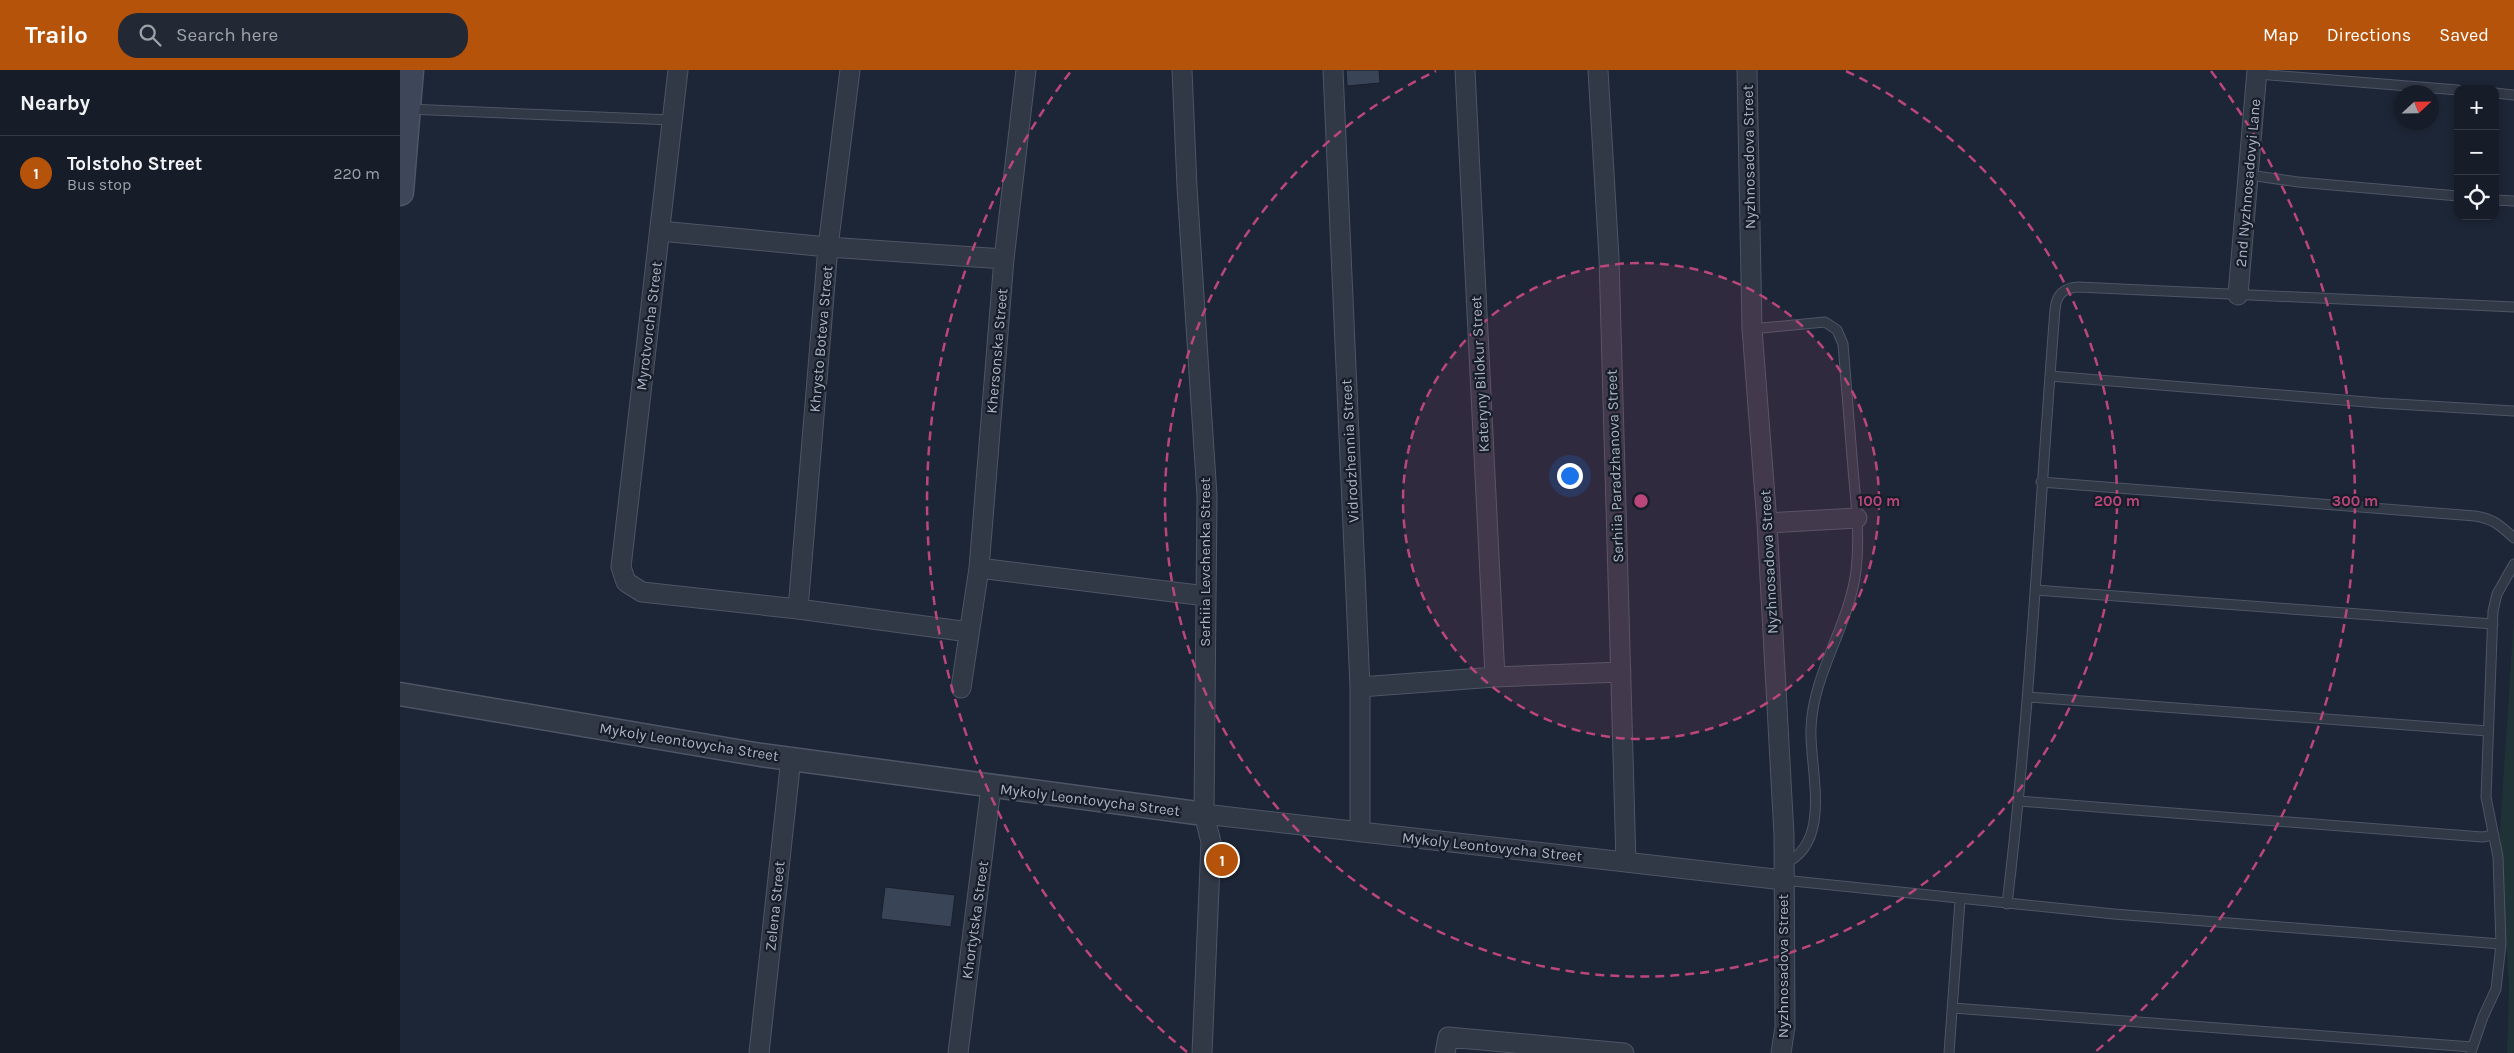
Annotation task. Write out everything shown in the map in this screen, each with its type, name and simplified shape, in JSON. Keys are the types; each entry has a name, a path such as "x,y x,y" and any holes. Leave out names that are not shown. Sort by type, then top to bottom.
{"main road":[{"path":"400,192 410,70"}],"street":[{"name":"Myrotvorcha Street","path":"678,70 621,567 626,582 642,592 798,609"},
{"name":"Khrysto Boteva Street","path":"798,609 828,247 850,70"},
{"name":"Khersonska Street","path":"961,688 980,568 1004,259 1026,70"},
{"name":"Serhiia Levchenka Street","path":"1182,70 1187,197 1207,496 1204,814 1211,842 1202,1053"},
{"name":"Vidrodzhennia Street","path":"1332,70 1360,687 1360,832"},
{"name":"Kateryny Bilokur Street","path":"1465,70 1494,677"},
{"name":"Serhiia Paradzhanova Street","path":"1598,70 1609,258 1626,862"},
{"name":"Nyzhnosadova Street","path":"1747,70 1752,329 1767,522 1784,835 1785,1027 1781,1053"},
{"name":"2nd Nyzhnosadovyi Lane","path":"2238,295 2257,72"},
{"path":"660,231 828,247 1004,259"},
{"path":"1767,522 1858,518"},
{"path":"980,568 1206,596"},
{"path":"798,609 969,632"},
{"path":"1360,687 1494,677 1621,672"},
{"name":"Mykoly Leontovycha Street","path":"400,694 790,758 991,787 1204,814 1626,862 1783,872"},
{"name":"Zelena Street","path":"759,1053 790,758"},
{"name":"Khortytska Street","path":"958,1053 978,906 991,787"},
{"path":"1446,1045 1624,1053"}],"lane":[{"path":"2257,72 2454,90"},
{"path":"2499,93 2514,94"},
{"path":"408,109 672,120"},
{"path":"2249,175 2298,182 2454,196"},
{"path":"2499,200 2514,201"},
{"path":"2007,904 2029,697 2041,482 2056,301 2061,293 2069,288 2514,307"},
{"path":"1752,329 1825,322 1837,330 1843,344 1858,518 1856,571 1850,600 1817,690 1811,727 1817,798 1813,823 1800,853 1783,872"},
{"path":"2050,376 2380,403 2514,411"},
{"path":"2041,482 2475,516 2489,518 2502,525 2514,538"},
{"path":"1953,1008 2471,1050 2496,989 2501,944 2498,857 2486,798 2488,731 2492,624 2498,594 2514,564"},
{"path":"2035,590 2492,624"},
{"path":"2029,697 2488,731"},
{"path":"2019,801 2482,837 2494,835"},
{"path":"1783,872 1960,900 2124,915 2501,944"},
{"path":"1950,1053 1960,900"}],"green space":[{"path":"2514,617 2514,1053 2507,1053 2509,988 2500,830"}],"building":[{"path":"1346,70 1379,70 1380,83 1347,86"},
{"path":"885,887 955,895 951,927 881,919"}],"place":[{"name":"Tolstoho Street","path":"1222,860"}]}
